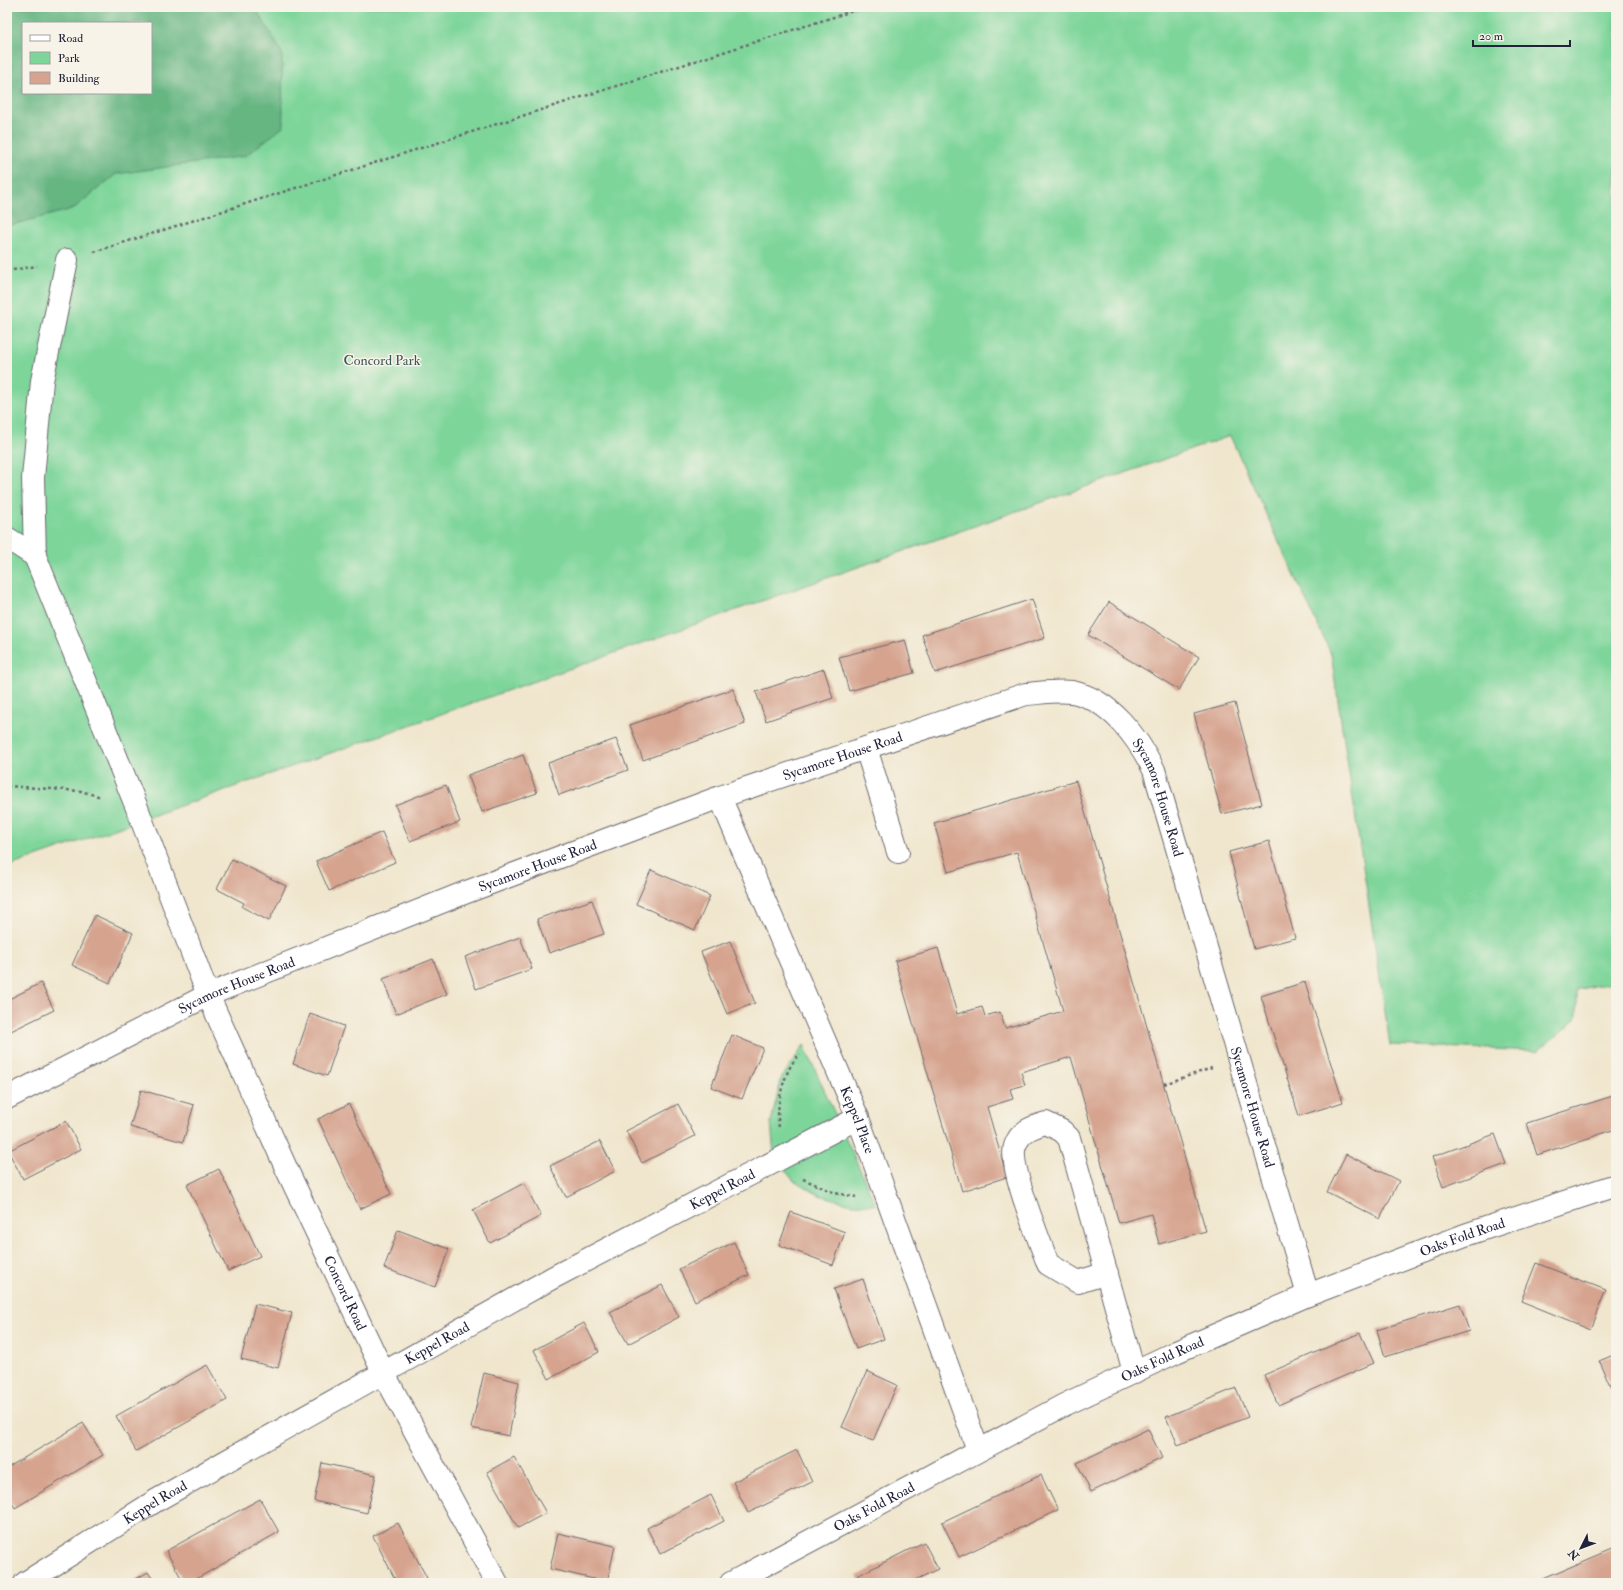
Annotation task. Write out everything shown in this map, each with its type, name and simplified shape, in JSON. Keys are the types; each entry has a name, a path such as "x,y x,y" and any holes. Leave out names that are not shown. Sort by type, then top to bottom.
{"street":[{"path":"35,556 33,478 42,381 67,260"},
{"path":"7,538 35,556"},
{"name":"Concord Road","path":"35,556 137,808 208,995 287,1170 384,1374 497,1583"},
{"name":"Sycamore House Road","path":"7,1098 208,995 464,893 720,797 1026,694 1072,692 1093,700 1111,712 1129,730 1144,750 1154,770 1308,1295"},
{"path":"866,748 898,852"},
{"name":"Keppel Place","path":"720,797 858,1118 978,1450"},
{"name":"Keppel Road","path":"25,1583 157,1500 384,1374 552,1278 858,1118"},
{"path":"1107,1274 1078,1282 1048,1264 1015,1171 1015,1146 1026,1129 1046,1123 1062,1131 1069,1138 1107,1274 1134,1372"},
{"name":"Oaks Fold Road","path":"731,1583 978,1450 1134,1372 1308,1295 1465,1235 1616,1185"}],"path":[{"path":"7,271 67,260 865,7"},
{"path":"7,786 81,791 137,808"},
{"path":"1164,1084 1239,1059"}],"green space":[{"name":"Concord Park","path":"7,7 1616,7 1616,981 1577,990 1577,1018 1538,1051 1390,1045 1331,654 1230,436 7,867"},
{"path":"7,7 255,7 282,53 283,127 245,156 116,174 73,209 7,226"},
{"path":"804,1045 876,1205 852,1204 819,1195 793,1180 774,1156 771,1122 781,1079"}],"building":[{"path":"1032,599 1045,638 935,673 922,635"},
{"path":"1109,602 1199,657 1179,690 1088,635"},
{"path":"905,640 914,673 849,691 839,657"},
{"path":"824,669 833,698 766,721 756,692"},
{"path":"733,689 745,724 643,760 630,725"},
{"path":"1235,703 1262,804 1222,814 1194,714"},
{"path":"616,739 628,770 559,795 548,763"},
{"path":"523,755 537,793 482,812 468,775"},
{"path":"1076,781 1206,1231 1159,1244 1151,1214 1119,1223 1071,1057 1021,1072 1025,1085 1010,1089 1013,1099 987,1107 1007,1177 962,1191 895,961 938,948 957,1014 982,1007 985,1016 1000,1012 1005,1028 1063,1011 1017,852 948,872 934,823"},
{"path":"446,785 460,822 410,841 395,805"},
{"path":"382,832 395,862 329,891 316,861"},
{"path":"1269,841 1295,938 1254,949 1229,852"},
{"path":"232,859 286,886 269,921 242,907 244,903 217,889"},
{"path":"651,870 710,896 695,930 636,904"},
{"path":"592,900 604,934 549,953 537,919"},
{"path":"95,915 133,933 110,983 72,965"},
{"path":"520,937 532,969 476,989 465,957"},
{"path":"730,941 755,1003 727,1014 701,952"},
{"path":"433,959 447,994 396,1014 383,979"},
{"path":"1305,982 1343,1102 1299,1116 1261,996"},
{"path":"41,983 54,1010 7,1033 7,1000"},
{"path":"310,1014 344,1026 327,1076 293,1064"},
{"path":"732,1035 763,1048 742,1099 711,1087"},
{"path":"141,1090 194,1105 183,1142 130,1127"},
{"path":"1616,1095 1616,1129 1537,1155 1527,1123"},
{"path":"349,1104 391,1194 360,1209 318,1119"},
{"path":"678,1104 695,1136 642,1163 626,1131"},
{"path":"66,1121 81,1149 23,1179 8,1151"},
{"path":"1495,1134 1506,1164 1443,1187 1432,1157"},
{"path":"600,1141 615,1171 566,1197 550,1166"},
{"path":"1346,1154 1399,1181 1380,1219 1327,1192"},
{"path":"219,1169 260,1256 228,1271 187,1185"},
{"path":"524,1183 541,1216 490,1243 473,1210"},
{"path":"791,1212 845,1232 833,1265 779,1245"},
{"path":"398,1230 449,1249 435,1287 384,1268"},
{"path":"734,1242 749,1275 695,1301 679,1269"},
{"path":"1536,1263 1606,1290 1590,1329 1521,1301"},
{"path":"863,1279 884,1339 856,1349 834,1289"},
{"path":"662,1285 679,1317 628,1344 610,1312"},
{"path":"255,1304 292,1313 278,1368 241,1359"},
{"path":"1460,1304 1469,1331 1385,1357 1377,1330"},
{"path":"584,1323 599,1352 549,1379 534,1350"},
{"path":"1360,1333 1374,1363 1278,1405 1264,1375"},
{"path":"1616,1354 1616,1400 1599,1361"},
{"path":"207,1365 227,1400 136,1451 116,1416"},
{"path":"867,1371 897,1385 873,1441 842,1427"},
{"path":"484,1373 519,1382 509,1436 471,1428"},
{"path":"1236,1388 1248,1417 1178,1445 1166,1417"},
{"path":"83,1423 103,1455 15,1508 7,1495 7,1468"},
{"path":"1148,1429 1162,1458 1091,1492 1077,1463"},
{"path":"797,1450 812,1482 748,1513 733,1482"},
{"path":"514,1457 546,1513 518,1528 487,1472"},
{"path":"322,1463 376,1475 367,1513 314,1501"},
{"path":"1041,1475 1058,1510 959,1557 942,1522"},
{"path":"711,1495 724,1521 660,1554 647,1528"},
{"path":"260,1499 279,1532 189,1583 184,1583 166,1551"},
{"path":"398,1523 427,1578 417,1583 397,1583 373,1536"},
{"path":"558,1533 615,1546 607,1582 550,1569"},
{"path":"924,1542 938,1569 909,1583 861,1583 857,1576"},
{"path":"1615,1548 1616,1583 1533,1583 1589,1559"},
{"path":"148,1572 155,1583 129,1583"}]}
